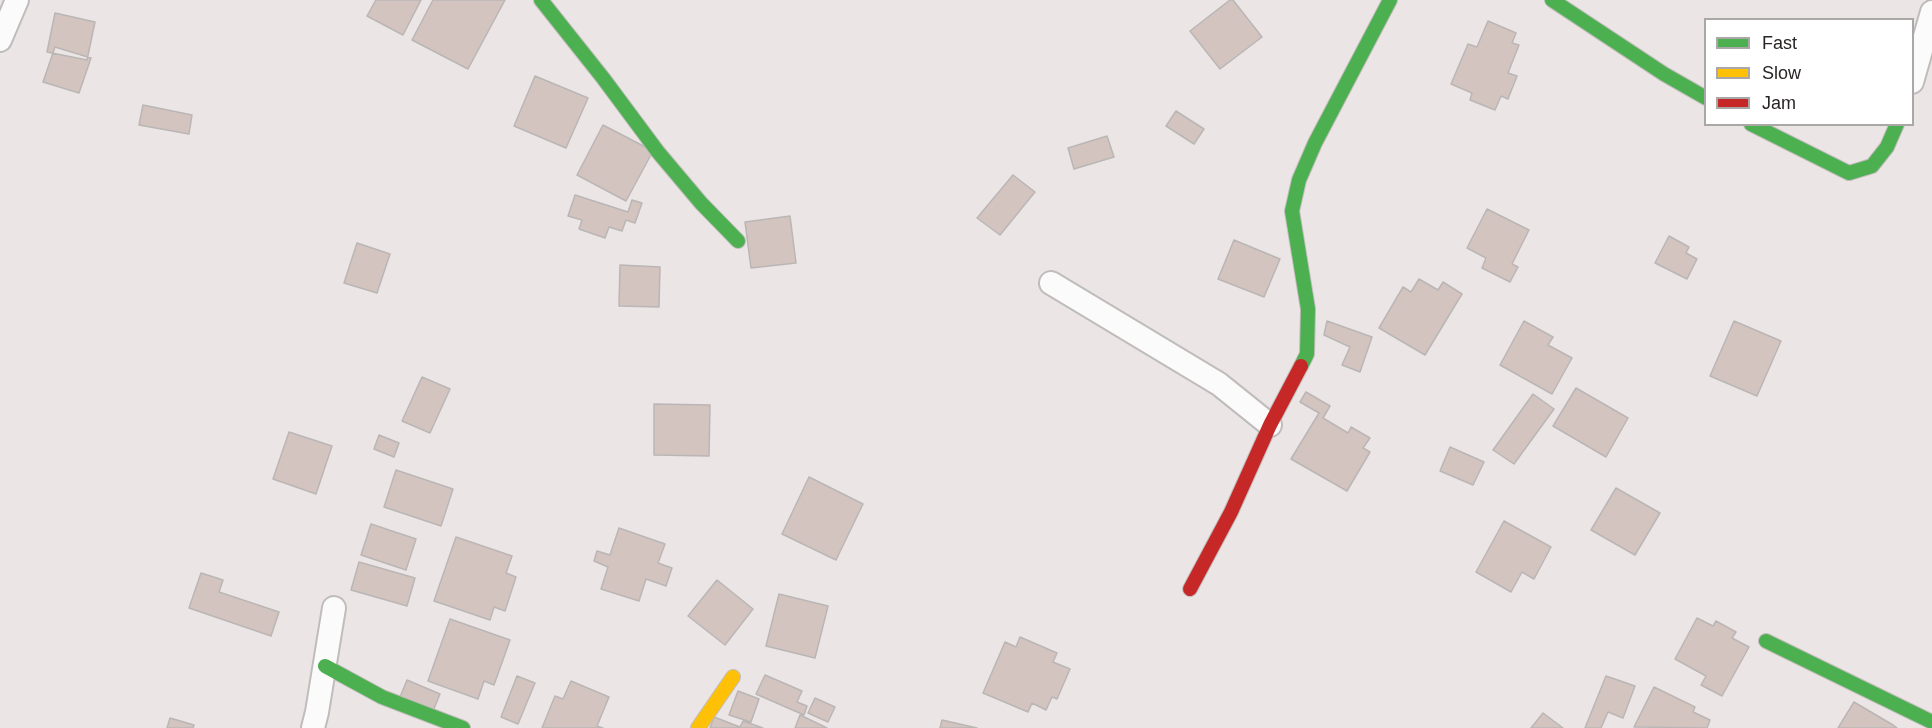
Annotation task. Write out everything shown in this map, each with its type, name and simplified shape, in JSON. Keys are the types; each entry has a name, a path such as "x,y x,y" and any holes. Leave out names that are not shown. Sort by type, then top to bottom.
{"street":[{"path":"0,40 17,0"},
{"path":"541,0 658,152 700,203 738,241"},
{"path":"1190,589 1231,512 1270,425 1307,354 1308,309 1292,211 1299,180 1337,100 1390,0"},
{"path":"1552,0 1664,74 1704,97"},
{"path":"1914,75 1932,12"},
{"path":"1755,126 1849,173 1872,166 1887,147 1896,126"},
{"path":"1051,283 1219,384 1270,425"},
{"path":"313,728 334,608"},
{"path":"1766,641 1932,722"},
{"path":"325,666 382,696 463,728"},
{"path":"698,728 733,677"}],"building":[{"path":"376,0 421,0 403,35 367,16"},
{"path":"433,0 505,0 468,69 412,40"},
{"path":"1233,0 1262,37 1220,69 1190,31"},
{"path":"55,13 95,22 87,60 47,52"},
{"path":"1488,21 1516,33 1512,43 1519,45 1508,73 1517,76 1508,99 1501,96 1495,110 1470,100 1472,93 1451,84 1468,44 1477,47"},
{"path":"55,47 91,58 79,93 43,82"},
{"path":"535,76 588,98 566,148 514,126"},
{"path":"143,105 192,115 189,134 139,125"},
{"path":"1176,111 1204,129 1194,144 1166,126"},
{"path":"603,125 653,151 626,201 577,175"},
{"path":"1107,136 1114,157 1074,169 1068,148"},
{"path":"1013,175 1035,192 1000,235 977,218"},
{"path":"575,195 628,212 632,200 642,203 635,223 626,220 622,231 609,227 605,238 579,229 582,220 568,216"},
{"path":"1487,209 1529,230 1512,264 1518,267 1510,282 1482,268 1486,258 1467,248"},
{"path":"790,216 796,263 751,268 745,222"},
{"path":"1669,236 1689,247 1686,253 1697,259 1687,279 1655,263"},
{"path":"1234,240 1280,259 1264,297 1218,279"},
{"path":"357,243 390,254 377,293 344,283"},
{"path":"620,265 660,267 659,307 619,306"},
{"path":"1419,279 1438,290 1443,282 1462,294 1425,355 1379,328 1403,287 1411,292"},
{"path":"1327,321 1372,337 1360,372 1342,365 1350,347 1324,335"},
{"path":"1524,321 1553,337 1548,345 1572,358 1552,394 1500,365"},
{"path":"1734,321 1781,341 1757,396 1710,376"},
{"path":"422,377 450,389 430,433 402,421"},
{"path":"1576,388 1628,418 1606,457 1553,426"},
{"path":"1306,392 1330,406 1323,418 1348,433 1351,427 1370,438 1363,448 1370,452 1347,491 1291,459 1319,413 1300,402"},
{"path":"1533,394 1554,409 1514,464 1493,450"},
{"path":"654,404 710,405 709,456 654,455"},
{"path":"289,432 332,446 316,494 273,479"},
{"path":"379,435 399,443 394,457 374,449"},
{"path":"1450,447 1484,462 1473,485 1440,471"},
{"path":"396,470 453,489 441,526 384,507"},
{"path":"809,477 863,504 836,560 782,534"},
{"path":"1616,488 1660,513 1635,555 1591,530"},
{"path":"1504,521 1551,547 1534,579 1522,572 1511,592 1476,572"},
{"path":"371,524 416,539 406,570 361,555"},
{"path":"619,528 665,544 658,563 672,568 666,586 646,579 639,601 601,589 608,567 594,561 597,551 610,555"},
{"path":"456,537 512,556 506,573 516,577 505,611 494,607 490,620 434,601"},
{"path":"359,562 415,578 407,606 351,590"},
{"path":"201,573 223,580 219,592 279,612 271,636 189,608"},
{"path":"717,580 753,609 725,645 688,616"},
{"path":"779,594 828,606 815,658 766,646"},
{"path":"1697,618 1713,626 1716,621 1736,632 1732,638 1749,647 1722,696 1701,685 1706,676 1675,659"},
{"path":"450,619 510,640 494,685 484,681 478,699 428,681"},
{"path":"1020,637 1057,653 1053,662 1070,669 1057,699 1052,697 1046,710 1032,703 1028,712 983,693 1005,642 1016,647"},
{"path":"765,675 802,691 797,702 807,706 804,715 756,694"},
{"path":"517,676 535,683 518,724 501,717"},
{"path":"1606,676 1635,686 1623,718 1608,712 1601,728 1585,728"},
{"path":"407,680 440,694 433,711 400,697"},
{"path":"571,681 609,697 597,726 603,728 542,728 555,696 563,699"},
{"path":"1654,687 1695,707 1693,712 1710,720 1707,728 1634,727"},
{"path":"738,691 759,699 751,722 729,715"},
{"path":"815,698 835,707 828,722 808,713"},
{"path":"1854,702 1893,725 1897,728 1838,728"},
{"path":"1543,713 1563,728 1531,728"},
{"path":"800,715 827,728 795,728"},
{"path":"714,717 740,727 743,721 763,728 710,728"},
{"path":"170,718 194,725 193,728 167,728"},
{"path":"942,720 977,728 940,728"}],"traffic: fast":[{"path":"541,0 658,152 701,203 738,241"},
{"path":"1301,366 1307,354 1308,309 1292,211 1299,180 1315,143 1390,0"},
{"path":"1552,0 1664,74 1704,97"},
{"path":"1755,126 1849,173 1872,166 1887,147 1896,126"},
{"path":"1766,641 1932,722"},
{"path":"325,666 382,697 463,728"}],"traffic: slow":[{"path":"698,728 733,677"}],"traffic: jam":[{"path":"1190,589 1231,512 1270,425 1301,366"}]}
